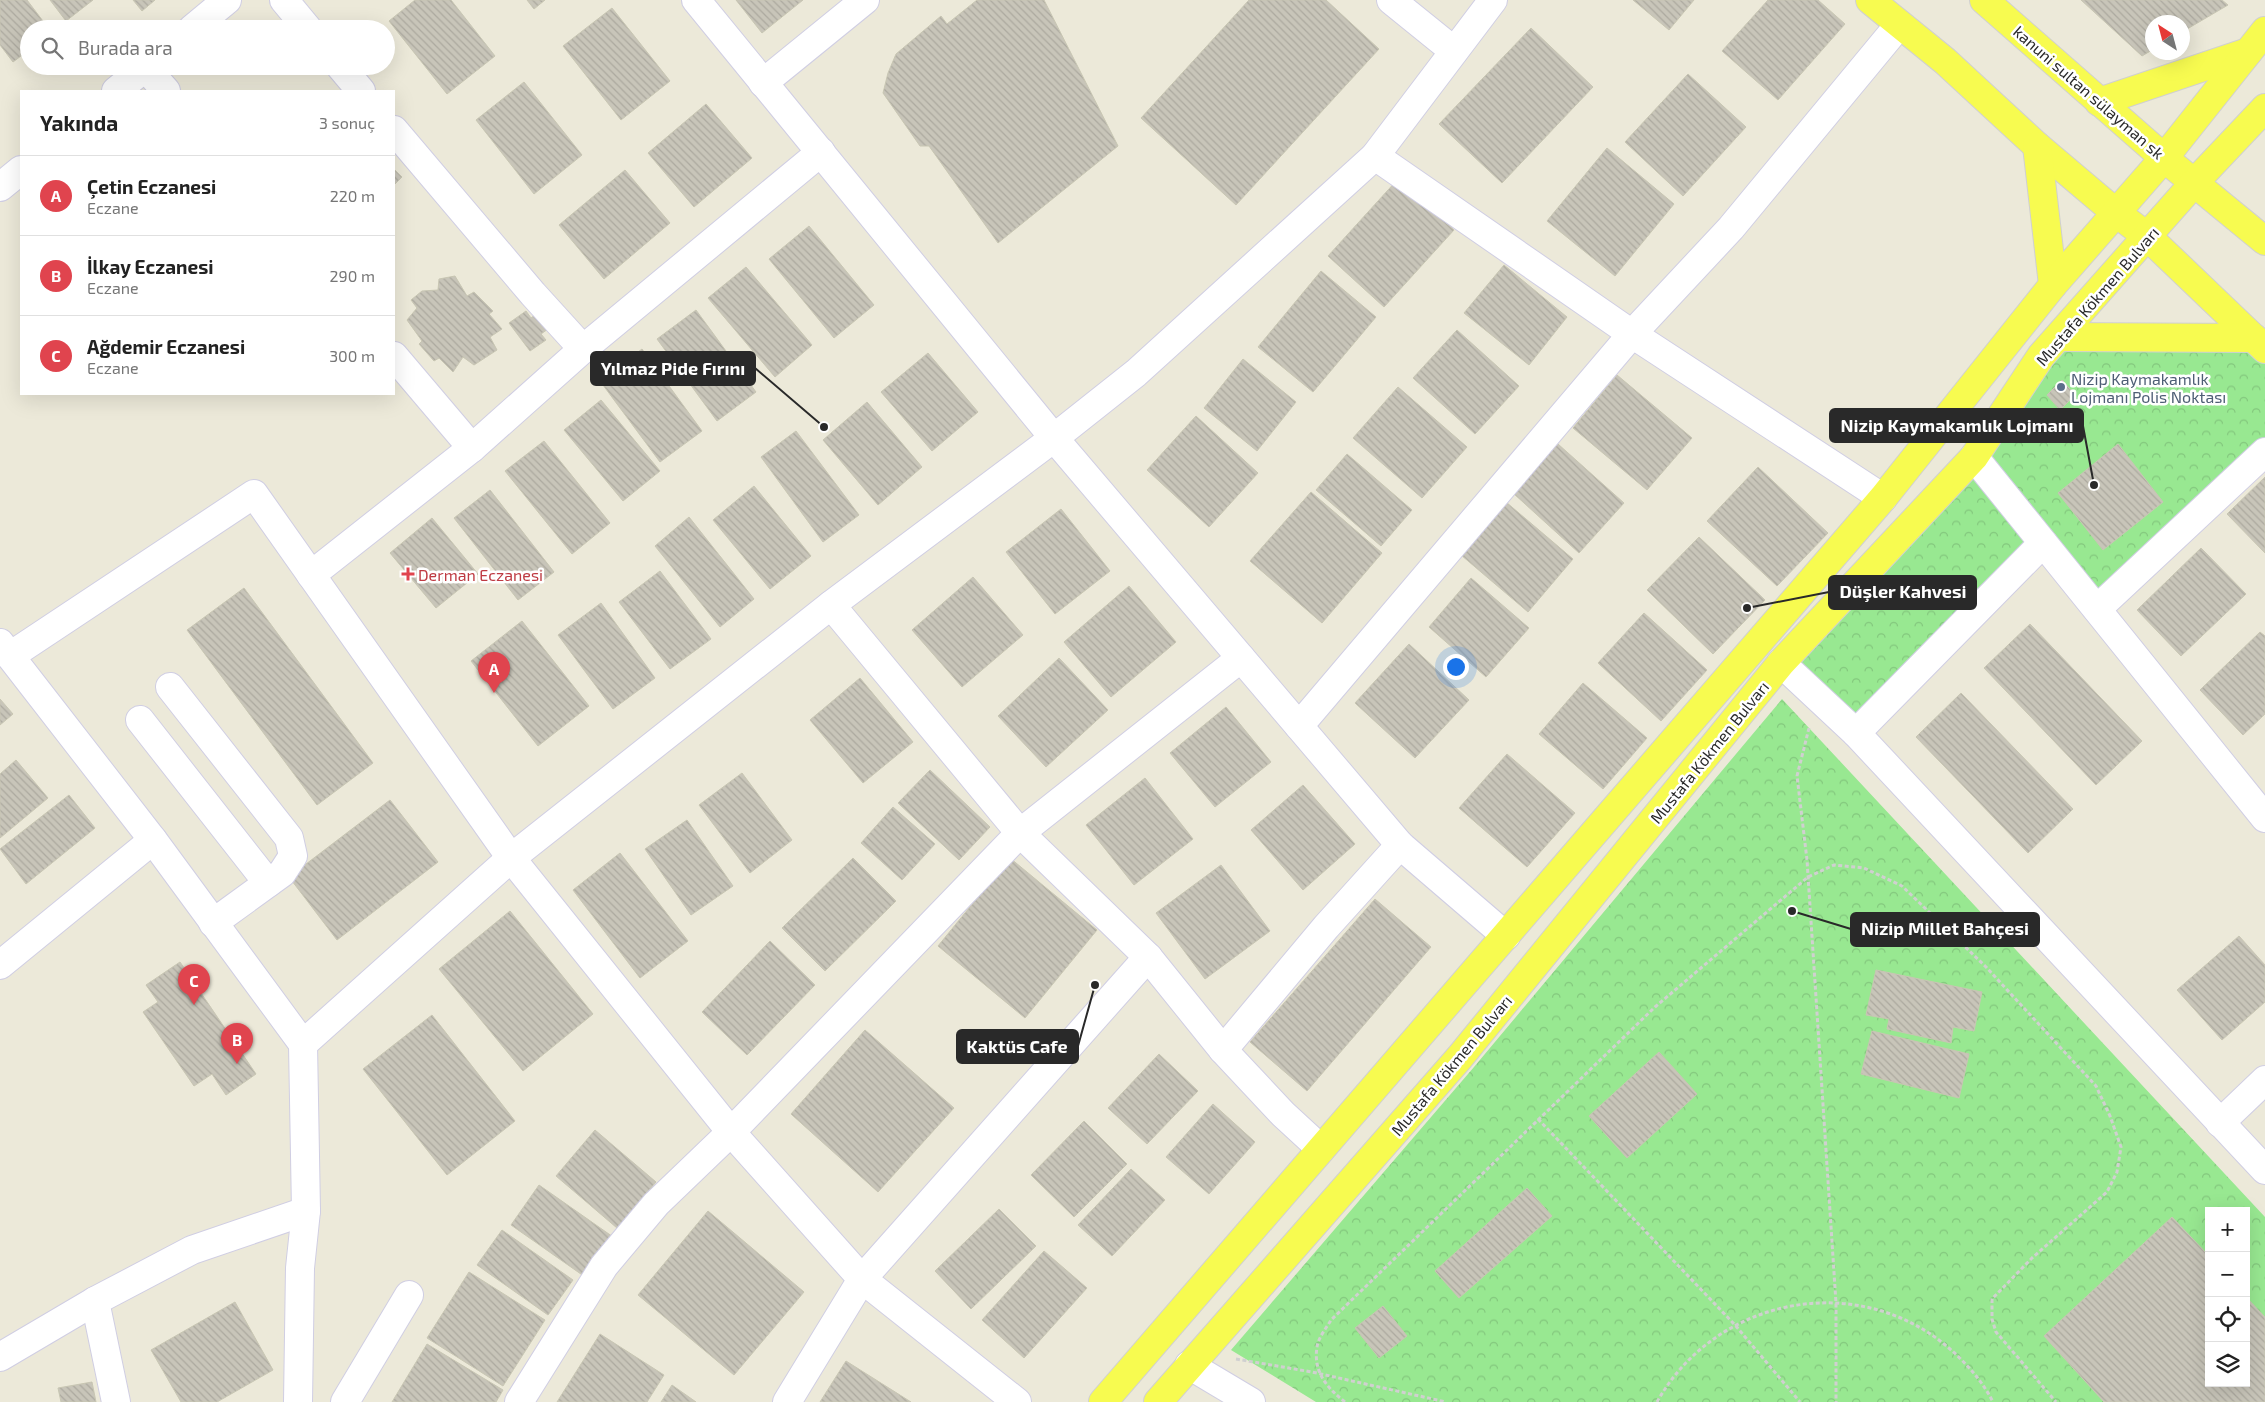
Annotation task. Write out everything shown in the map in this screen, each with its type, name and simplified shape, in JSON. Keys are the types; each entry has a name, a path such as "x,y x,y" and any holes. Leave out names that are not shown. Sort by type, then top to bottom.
{"main road":[{"path":"1870,0 1945,61 2037,146 2115,212 2148,237 2259,343"},
{"name":"kanuni sultan sülayman sk","path":"1984,0 2164,158 2265,242"},
{"name":"Mustafa Kökmen Bulvarı","path":"1104,1402 1882,498 2053,285 2164,158 2265,31"},
{"path":"2099,102 2248,52"},
{"name":"Mustafa Kökmen Bulvarı","path":"1158,1402 1460,1057 1781,663 1974,457 2042,356 2194,183 2265,108"},
{"path":"2037,146 2053,285"},
{"path":"2059,338 2259,343"}],"street":[{"path":"203,20 227,0"},
{"path":"284,0 301,20"},
{"path":"696,0 1054,438 1400,845 1506,936"},
{"path":"763,83 865,0"},
{"path":"1391,0 1454,51"},
{"path":"303,1044 510,858 830,605 1054,438 1136,373 1375,156 1493,0"},
{"path":"1299,726 1632,334 1730,228 1899,25"},
{"path":"117,90 136,75"},
{"path":"153,75 165,90"},
{"path":"348,75 360,90"},
{"path":"395,131 532,294 583,349"},
{"path":"311,575 472,448 583,349 821,152"},
{"path":"1375,156 1632,334 1882,498"},
{"path":"0,187 20,171"},
{"path":"395,357 472,448"},
{"path":"2097,609 2265,452"},
{"path":"1974,457 2265,818"},
{"path":"298,1402 300,1268 306,1211 303,1044 153,840 5,649 254,494 510,858 731,1132 862,1279 1017,1402"},
{"path":"1856,733 2043,543"},
{"path":"830,605 1020,833 1148,957 1223,1050 1283,1114 1321,1149"},
{"path":"519,1402 604,1266 656,1204 731,1132 1020,833 1240,658"},
{"path":"1781,663 1856,733 2265,1170"},
{"path":"170,687 289,838 293,856 282,873 213,923"},
{"path":"140,720 268,883"},
{"path":"0,965 153,840"},
{"path":"1223,1050 1326,927 1400,845"},
{"path":"787,1402 862,1279 1148,957"},
{"path":"2220,1123 2265,1080"},
{"path":"0,1357 95,1300 192,1250 306,1211"},
{"path":"345,1402 409,1295"},
{"path":"95,1300 116,1402"},
{"path":"1195,1358 1251,1402"}],"path":[{"path":"1816,696 1797,776 1808,877 1836,1303 1836,1402"},
{"path":"1346,1402 1330,1390 1319,1374 1317,1346 1332,1320 1655,1007 1808,877 1834,865 1864,868 1902,886 1986,967 2096,1086 2120,1147 2117,1172 2106,1192 2032,1258 1992,1299 1992,1319 1996,1332 2056,1402"},
{"path":"1538,1119 1735,1325 1800,1402"},
{"path":"1657,1402 1666,1385 1690,1357 1719,1333 1754,1316 1791,1305 1836,1303 1867,1306 1904,1319 1937,1338 1966,1363 1993,1402"},
{"path":"1195,1358 1319,1374 1446,1402"}],"green space":[{"path":"2059,337 2265,349 2265,452 2097,609 2043,543 1856,733 1781,663"},
{"path":"1782,699 2265,1217 2265,1402 1316,1402 1231,1350 1474,1067"}],"building":[{"path":"0,0 27,0 42,20 20,20 20,57 13,62 0,45"},
{"path":"50,0 93,0 67,20 65,20"},
{"path":"133,0 155,0 142,11"},
{"path":"415,0 451,0 495,56 447,94 395,29 395,20 390,20"},
{"path":"527,0 545,0 534,9"},
{"path":"736,0 803,0 762,33"},
{"path":"977,0 1044,0 1118,146 998,243 929,146 920,146 883,93 888,73 896,54 941,16 947,24"},
{"path":"1249,0 1326,0 1379,49 1236,205 1141,118"},
{"path":"1633,0 1694,0 1669,30"},
{"path":"1768,0 1818,0 1845,24 1778,100 1722,51"},
{"path":"2081,0 2222,0 2228,5 2190,27 2190,15 2145,15 2145,54 2142,56"},
{"path":"612,8 670,81 621,120 563,46"},
{"path":"1531,28 1593,87 1502,183 1439,124"},
{"path":"1688,74 1746,127 1683,196 1625,142"},
{"path":"524,82 582,155 534,194 476,120"},
{"path":"706,104 752,158 694,207 648,153"},
{"path":"1607,148 1674,204 1615,276 1547,221"},
{"path":"395,170 402,177 395,184"},
{"path":"625,170 670,223 604,279 559,225"},
{"path":"1398,179 1454,230 1384,307 1328,256"},
{"path":"809,226 874,305 834,338 769,259"},
{"path":"1504,265 1567,317 1529,365 1464,313"},
{"path":"746,267 812,345 775,377 708,298"},
{"path":"1321,271 1376,317 1313,392 1258,347"},
{"path":"455,276 467,296 474,292 493,311 489,314 502,329 490,337 497,350 474,365 463,357 453,372 439,358 434,361 419,344 422,341 407,320 417,308 411,300 422,291 438,290 439,279"},
{"path":"544,308 555,324 541,334 546,340 530,351 509,323 526,311 531,318"},
{"path":"696,310 756,392 717,421 657,339"},
{"path":"1457,330 1519,386 1475,434 1413,378"},
{"path":"642,349 702,431 660,462 600,381"},
{"path":"928,353 978,412 932,451 881,392"},
{"path":"1243,359 1296,402 1257,451 1204,408"},
{"path":"1617,375 1692,438 1647,490 1573,428"},
{"name":"Nizip Kaymakamlık Lojmanı Polis Noktası","path":"2062,380 2075,395 2060,410 2047,395"},
{"path":"1398,387 1467,447 1422,498 1353,438"},
{"path":"601,400 660,471 623,501 564,430"},
{"path":"867,402 922,467 878,505 823,440"},
{"path":"1196,416 1258,473 1209,527 1147,470"},
{"path":"796,431 859,515 823,542 761,457"},
{"path":"544,441 610,523 572,554 505,471"},
{"path":"1558,444 1624,503 1579,553 1513,493"},
{"path":"2118,444 2163,502 2103,550 2058,493"},
{"path":"1347,454 1412,510 1381,546 1316,490"},
{"path":"1758,467 1828,533 1777,586 1707,521"},
{"path":"2265,477 2265,553 2227,514"},
{"path":"754,486 811,556 770,589 713,520"},
{"path":"490,490 554,572 518,600 454,518"},
{"path":"1311,492 1382,553 1322,623 1250,561"},
{"path":"1506,502 1573,559 1528,612 1461,555"},
{"path":"1061,509 1110,571 1055,614 1006,552"},
{"path":"689,517 754,599 720,627 655,546"},
{"path":"432,518 478,574 436,608 390,553"},
{"path":"1699,537 1765,600 1713,654 1647,590"},
{"path":"2201,548 2246,594 2181,656 2137,610"},
{"path":"660,571 711,639 670,669 619,602"},
{"path":"973,577 1023,635 962,687 912,630"},
{"path":"1471,578 1529,628 1486,677 1429,627"},
{"path":"1129,586 1176,642 1111,697 1064,642"},
{"path":"244,588 373,763 317,805 187,630"},
{"path":"601,603 655,678 613,709 558,635"},
{"path":"1644,613 1707,670 1661,721 1598,663"},
{"path":"522,621 589,706 538,746 471,661"},
{"path":"2030,624 2142,741 2096,785 1984,668"},
{"path":"2260,632 2265,636 2265,714 2243,735 2200,690"},
{"path":"1409,644 1469,700 1415,758 1355,703"},
{"path":"1059,658 1108,710 1046,767 998,716"},
{"path":"860,678 913,742 863,783 810,720"},
{"path":"1583,683 1647,738 1603,789 1539,734"},
{"path":"1961,693 2073,809 2028,853 1916,737"},
{"path":"0,699 13,714 0,725"},
{"path":"1226,707 1271,762 1215,807 1170,753"},
{"path":"1507,754 1575,813 1527,867 1459,808"},
{"path":"16,760 48,798 0,838 0,774"},
{"path":"930,770 990,827 959,860 898,803"},
{"path":"742,773 792,840 750,873 699,805"},
{"path":"1145,778 1193,839 1134,885 1086,825"},
{"path":"1303,785 1355,844 1303,890 1251,830"},
{"path":"69,795 95,828 26,884 0,849"},
{"path":"390,800 438,862 337,940 289,877"},
{"path":"893,807 935,844 902,880 861,843"},
{"path":"687,820 733,886 691,915 645,849"},
{"path":"620,853 688,941 640,978 573,890"},
{"path":"853,858 896,901 825,971 782,928"},
{"path":"1010,858 1097,930 1025,1018 938,946"},
{"path":"1221,865 1270,931 1205,979 1156,913"},
{"path":"1375,899 1431,947 1307,1091 1250,1042"},
{"path":"510,911 593,1014 523,1071 439,969"},
{"path":"2239,936 2265,965 2265,1002 2222,1040 2177,990"},
{"path":"770,941 815,985 747,1055 702,1012"},
{"path":"180,962 256,1074 226,1095 212,1074 194,1086 143,1012 158,1002 146,985"},
{"path":"1876,970 1982,992 1974,1031 1953,1027 1951,1043 1887,1029 1889,1019 1866,1015"},
{"path":"432,1015 515,1121 447,1175 363,1069"},
{"path":"865,1030 954,1108 878,1192 791,1114"},
{"path":"1872,1031 1969,1054 1959,1098 1861,1074"},
{"path":"1659,1052 1697,1094 1627,1158 1589,1116"},
{"path":"1159,1054 1198,1091 1147,1144 1108,1108"},
{"path":"1213,1104 1255,1142 1209,1194 1166,1157"},
{"path":"1084,1121 1127,1164 1074,1217 1031,1175"},
{"path":"595,1130 656,1182 617,1228 556,1176"},
{"path":"1131,1169 1165,1200 1112,1256 1078,1225"},
{"path":"539,1185 616,1239 588,1279 511,1225"},
{"path":"1527,1188 1552,1216 1459,1298 1435,1271"},
{"path":"999,1209 1036,1246 971,1309 935,1271"},
{"path":"708,1211 804,1292 734,1375 638,1295"},
{"path":"2172,1217 2205,1252 2205,1387 2250,1387 2250,1301 2265,1317 2265,1402 2104,1402 2044,1336"},
{"path":"502,1230 573,1280 548,1315 477,1265"},
{"path":"1044,1251 1087,1288 1024,1358 982,1320"},
{"path":"469,1272 545,1320 503,1386 427,1338"},
{"path":"235,1302 273,1370 217,1402 181,1402 151,1350"},
{"path":"1383,1306 1407,1336 1379,1358 1355,1328"},
{"path":"600,1334 664,1375 647,1402 557,1402"},
{"path":"427,1344 503,1390 496,1402 392,1402"},
{"path":"846,1361 911,1402 820,1402"},
{"path":"92,1382 96,1402 61,1402 58,1388"},
{"path":"672,1385 696,1402 661,1402"}],"place":[{"name":"Nizip Kaymakamlık Lojmanı Polis Noktası","path":"2061,387"},
{"name":"Yılmaz Pide Fırını","path":"824,427"},
{"name":"Nizip Kaymakamlık Lojmanı","path":"2094,485"},
{"name":"Derman Eczanesi","path":"408,574"},
{"name":"Düşler Kahvesi","path":"1747,608"},
{"name":"Çetin Eczanesi","path":"494,693"},
{"name":"Nizip Millet Bahçesi","path":"1792,911"},
{"name":"Kaktüs Cafe","path":"1095,985"},
{"name":"Ağdemir Eczanesi","path":"194,1005"},
{"name":"İlkay Eczanesi","path":"237,1064"}]}
